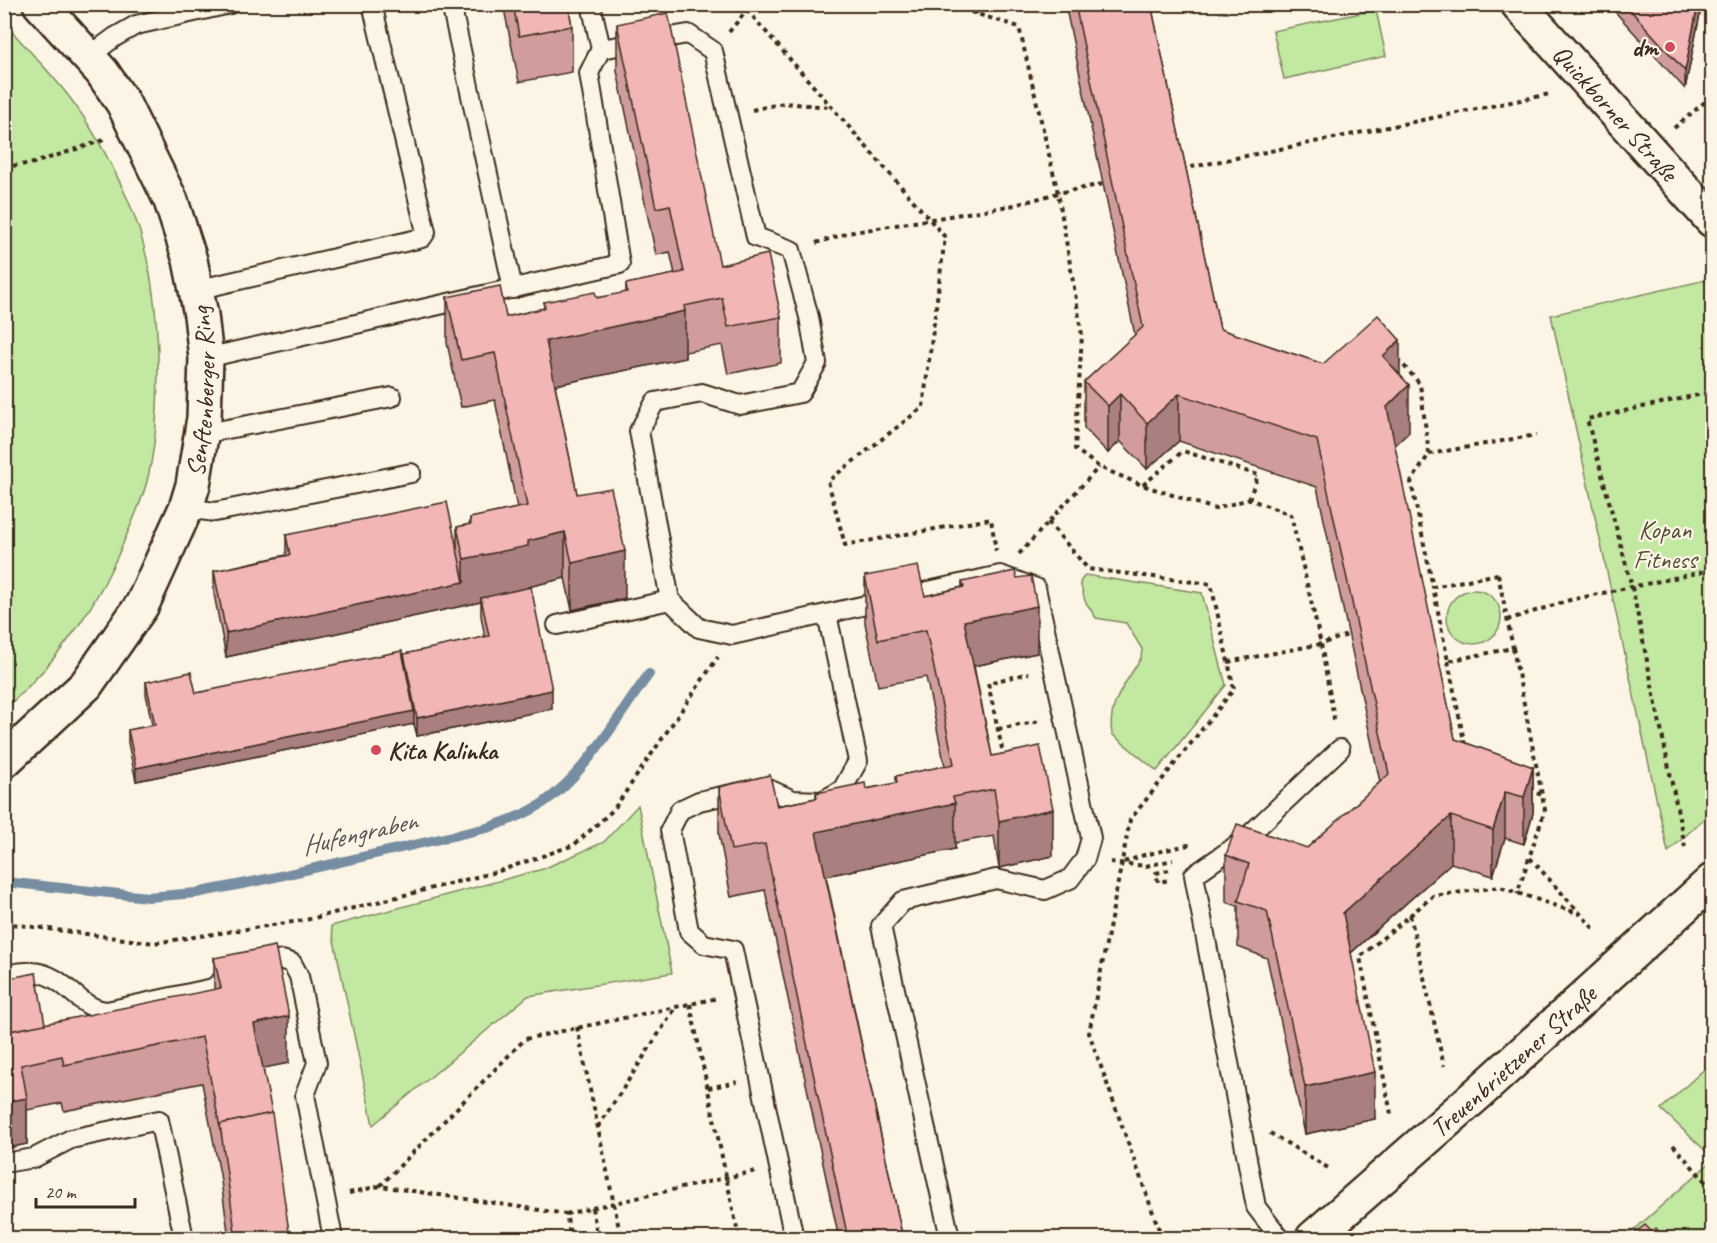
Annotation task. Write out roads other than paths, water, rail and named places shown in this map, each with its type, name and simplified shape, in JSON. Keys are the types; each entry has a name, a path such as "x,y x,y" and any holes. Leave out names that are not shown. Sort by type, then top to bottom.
{"street":[{"name":"Senftenberger Ring","path":"4,761 86,685 142,604 186,508 193,485 202,434 206,358 201,315 190,260 171,201 123,103 102,72 40,4"},
{"name":"Quickborner Straße","path":"1518,4 1713,220"},
{"name":"Treuenbrietzener Straße","path":"1313,1239 1713,881"}],"lane":[{"path":"88,57 136,25 230,4"},
{"path":"196,290 422,238 426,232 372,4"},
{"path":"451,4 513,289"},
{"path":"206,358 620,264 589,73 601,49 591,4"},
{"path":"601,49 688,34 713,51 756,237 791,250 817,363 800,393 740,405 702,393 655,402 639,431 670,600 699,628 732,636 1000,575 1036,588 1091,838 1085,859 1070,879 1045,890 996,879 903,901 881,926 950,1239"},
{"path":"202,434 392,397"},
{"path":"186,508 214,512 411,473"},
{"path":"557,625 670,600"},
{"path":"794,1239 733,950 704,944 689,931 670,830 680,810 699,801 764,787 794,800 822,801 842,790 858,761 827,614"},
{"path":"1280,1239 1256,1207 1194,875 1244,840 1340,749"},
{"path":"4,975 32,972 46,975 60,981 89,1006 107,1011 213,988 234,970 282,960 292,963 299,976 317,1063 305,1095 333,1239"},
{"path":"4,1164 34,1158 71,1139 159,1120 184,1239"}],"waterway":[{"name":"Hufengraben","path":"14,883 148,897 196,893 267,879 487,828 530,811 559,791 587,761 649,674"}],"place":[{"name":"dm","path":"1670,47"},
{"name":"Kita Kalinka","path":"376,750"}],"park label":[{"name":"Kopan Fitness","path":"1665,544"}]}
